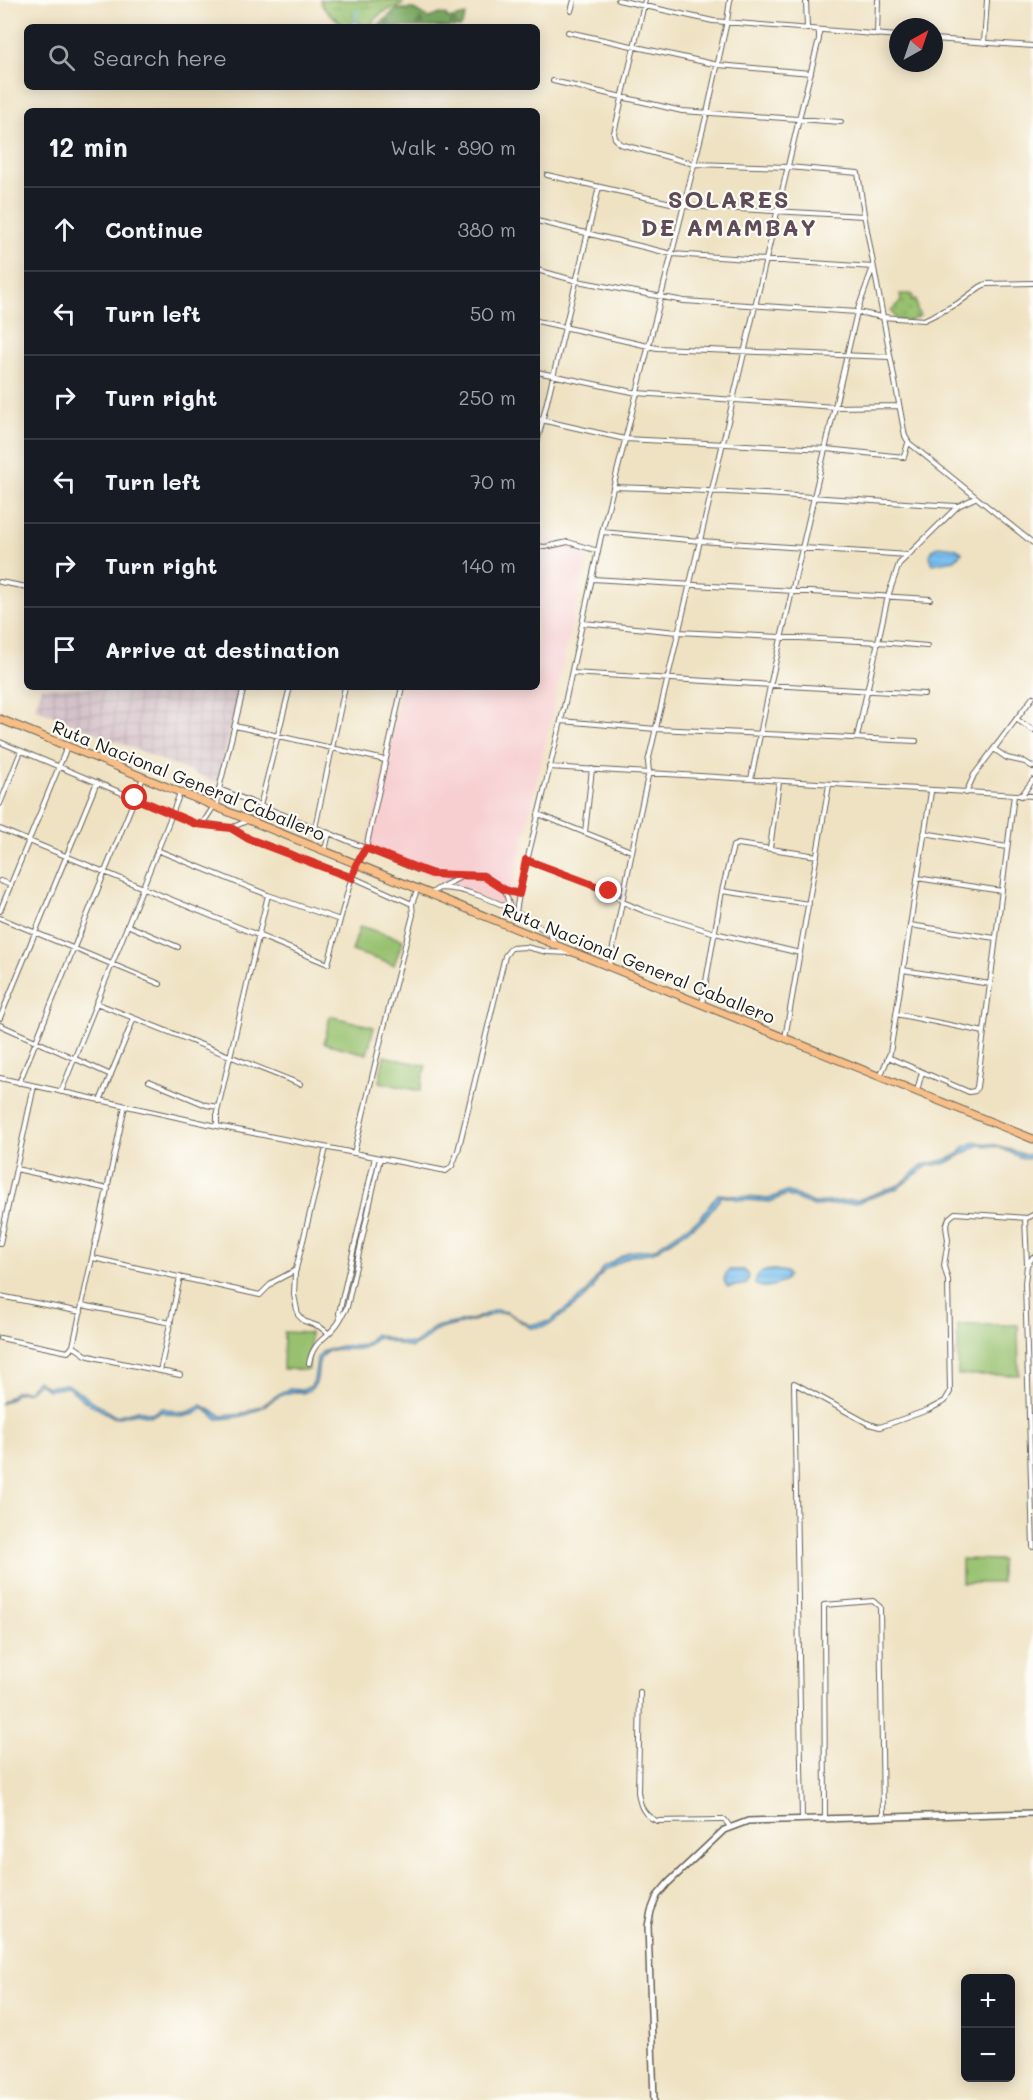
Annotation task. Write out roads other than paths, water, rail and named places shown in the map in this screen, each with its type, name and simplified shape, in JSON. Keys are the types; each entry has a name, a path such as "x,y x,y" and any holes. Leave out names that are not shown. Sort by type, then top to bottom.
{"highway":[{"name":"Ruta Nacional General Caballero","path":"0,719 1033,1139"}],"street":[{"path":"571,11 574,0"},
{"path":"618,0 713,21 889,35"},
{"path":"645,0 614,133 615,138 620,144 694,164 858,172 873,267 905,436 909,442 975,498 1033,543"},
{"path":"516,912 526,860 572,673 602,532 707,113 727,21 729,0"},
{"path":"806,0 807,29"},
{"path":"877,34 878,0"},
{"path":"984,43 987,0"},
{"path":"609,966 649,772 648,762 819,39 819,31"},
{"path":"568,32 718,65 811,72"},
{"path":"943,40 1033,46"},
{"path":"553,81 682,111 841,122"},
{"path":"547,175 684,206 864,216"},
{"path":"540,432 599,187"},
{"path":"540,222 672,254 873,267"},
{"path":"751,779 770,686 857,312 873,267"},
{"path":"540,271 576,281 684,301 756,304 924,320 957,304 986,284 1033,283"},
{"path":"540,322 649,346 890,357"},
{"path":"540,373 637,393 836,407 899,406"},
{"path":"540,420 625,439 826,449 904,457 907,454 909,442"},
{"path":"613,487 712,490 814,499 958,506"},
{"path":"857,737 894,574 899,564 958,506 975,498"},
{"path":"602,532 908,555"},
{"path":"540,547 545,548 568,543 598,551"},
{"path":"592,579 930,599"},
{"path":"0,582 24,586"},
{"path":"583,623 678,632 927,646"},
{"path":"572,673 924,694"},
{"path":"203,823 216,807 243,690"},
{"path":"260,806 289,690"},
{"path":"315,828 344,690"},
{"path":"0,829 328,964 356,865 366,848 401,690"},
{"path":"966,793 974,775 1032,700"},
{"path":"1016,719 1033,730"},
{"path":"561,721 656,729 916,741"},
{"path":"235,726 332,750 386,760"},
{"path":"0,742 196,824 231,828 249,839 352,878 412,904"},
{"path":"0,911 68,746"},
{"path":"994,749 1006,758 1025,762 1033,767"},
{"path":"0,804 21,751"},
{"path":"549,767 931,792 1033,796"},
{"path":"585,832 592,769"},
{"path":"19,1083 143,777"},
{"path":"1021,796 1033,780"},
{"path":"0,1018 97,782"},
{"path":"770,848 779,782"},
{"path":"785,1038 829,785"},
{"path":"219,789 432,874 483,876 505,890 519,894"},
{"path":"61,1092 181,792"},
{"path":"880,1078 888,1057 896,1014 931,792"},
{"path":"888,1057 969,1092 975,1091 1014,795"},
{"path":"538,814 631,851"},
{"path":"231,828 249,820"},
{"path":"924,832 1007,847"},
{"path":"322,851 326,846 329,833"},
{"path":"702,1005 722,891 733,846 738,844 817,856"},
{"path":"157,850 268,895 340,921"},
{"path":"526,860 609,891 623,902 644,911 715,933 800,953"},
{"path":"430,894 465,875"},
{"path":"917,878 1002,891"},
{"path":"0,880 11,885"},
{"path":"439,888 472,895 511,909 549,933 557,946"},
{"path":"354,1153 413,915 412,904 417,889"},
{"path":"505,890 511,909"},
{"path":"722,891 808,904"},
{"path":"217,1126 218,1107 268,895"},
{"path":"0,918 160,984"},
{"path":"127,925 178,947"},
{"path":"910,925 996,938"},
{"path":"0,1078 217,1126 446,1171 452,1166 458,1151 505,956 511,948 526,946 547,952 573,952"},
{"path":"903,970 990,984"},
{"path":"96,1003 300,1084"},
{"path":"896,1014 984,1032"},
{"path":"100,1101 134,1018"},
{"path":"0,1025 111,1076"},
{"path":"917,1093 922,1072"},
{"path":"149,1081 206,1105 218,1107"},
{"path":"0,1243 34,1086"},
{"path":"0,1338 68,1352 73,1346 125,1106"},
{"path":"326,1148 296,1270 294,1295 298,1315 304,1321 328,1333"},
{"path":"309,1363 311,1351 336,1327 340,1320 339,1313 377,1158"},
{"path":"16,1169 108,1189"},
{"path":"802,1820 794,1383 869,1424 880,1427 928,1410 945,1401 950,1392 948,1280 944,1266 948,1240 946,1227 949,1218 955,1214 1025,1218 1033,1215"},
{"path":"1025,1218 1033,1547"},
{"path":"1027,1265 1033,1257"},
{"path":"93,1258 260,1295 273,1282 296,1270"},
{"path":"160,1371 180,1277"},
{"path":"0,1296 81,1312"},
{"path":"82,1305 171,1323"},
{"path":"73,1346 86,1355 180,1375"},
{"path":"825,1819 824,1605 873,1601 880,1607 883,1817"},
{"path":"640,1692 638,1792 641,1808 647,1817 657,1821 725,1820 730,1827"},
{"path":"654,2100 648,1926 651,1911 657,1896 668,1883 723,1830 748,1821 1033,1813"}],"water":[{"path":"939,546 955,548 962,552 955,560 933,564 930,558 931,551"},
{"path":"976,1142 996,1145 1025,1155 1033,1152 1033,1156 1028,1159 998,1147 979,1145 947,1163 927,1166 898,1188 856,1203 814,1206 786,1195 770,1202 722,1196 703,1220 654,1252 630,1256 605,1270 593,1289 581,1301 548,1326 530,1328 508,1313 496,1313 435,1330 411,1348 377,1337 362,1348 328,1351 320,1359 317,1380 310,1389 303,1393 288,1393 243,1416 217,1419 204,1408 195,1414 182,1417 162,1412 150,1416 137,1413 115,1418 86,1402 68,1387 48,1390 39,1383 28,1392 15,1393 11,1399 0,1404 16,1391 28,1391 37,1380 47,1387 67,1384 115,1416 138,1410 152,1413 163,1408 183,1413 202,1405 221,1416 242,1414 261,1406 289,1389 303,1390 311,1386 314,1381 317,1358 322,1352 340,1346 357,1346 366,1343 375,1334 414,1344 435,1327 474,1319 495,1310 507,1312 529,1325 550,1321 587,1292 603,1267 629,1252 654,1249 700,1218 718,1194 769,1199 789,1192 813,1203 858,1200 901,1184 922,1165 945,1160 959,1154 964,1147"},
{"path":"729,1270 744,1270 749,1276 747,1284 728,1287 724,1278"},
{"path":"775,1270 786,1272 788,1276 784,1282 765,1287 755,1284 761,1272"}],"waterway":[{"path":"357,24 355,14 360,9"}],"district":[{"name":"SOLARES DE AMAMBAY","path":"729,212"}]}
